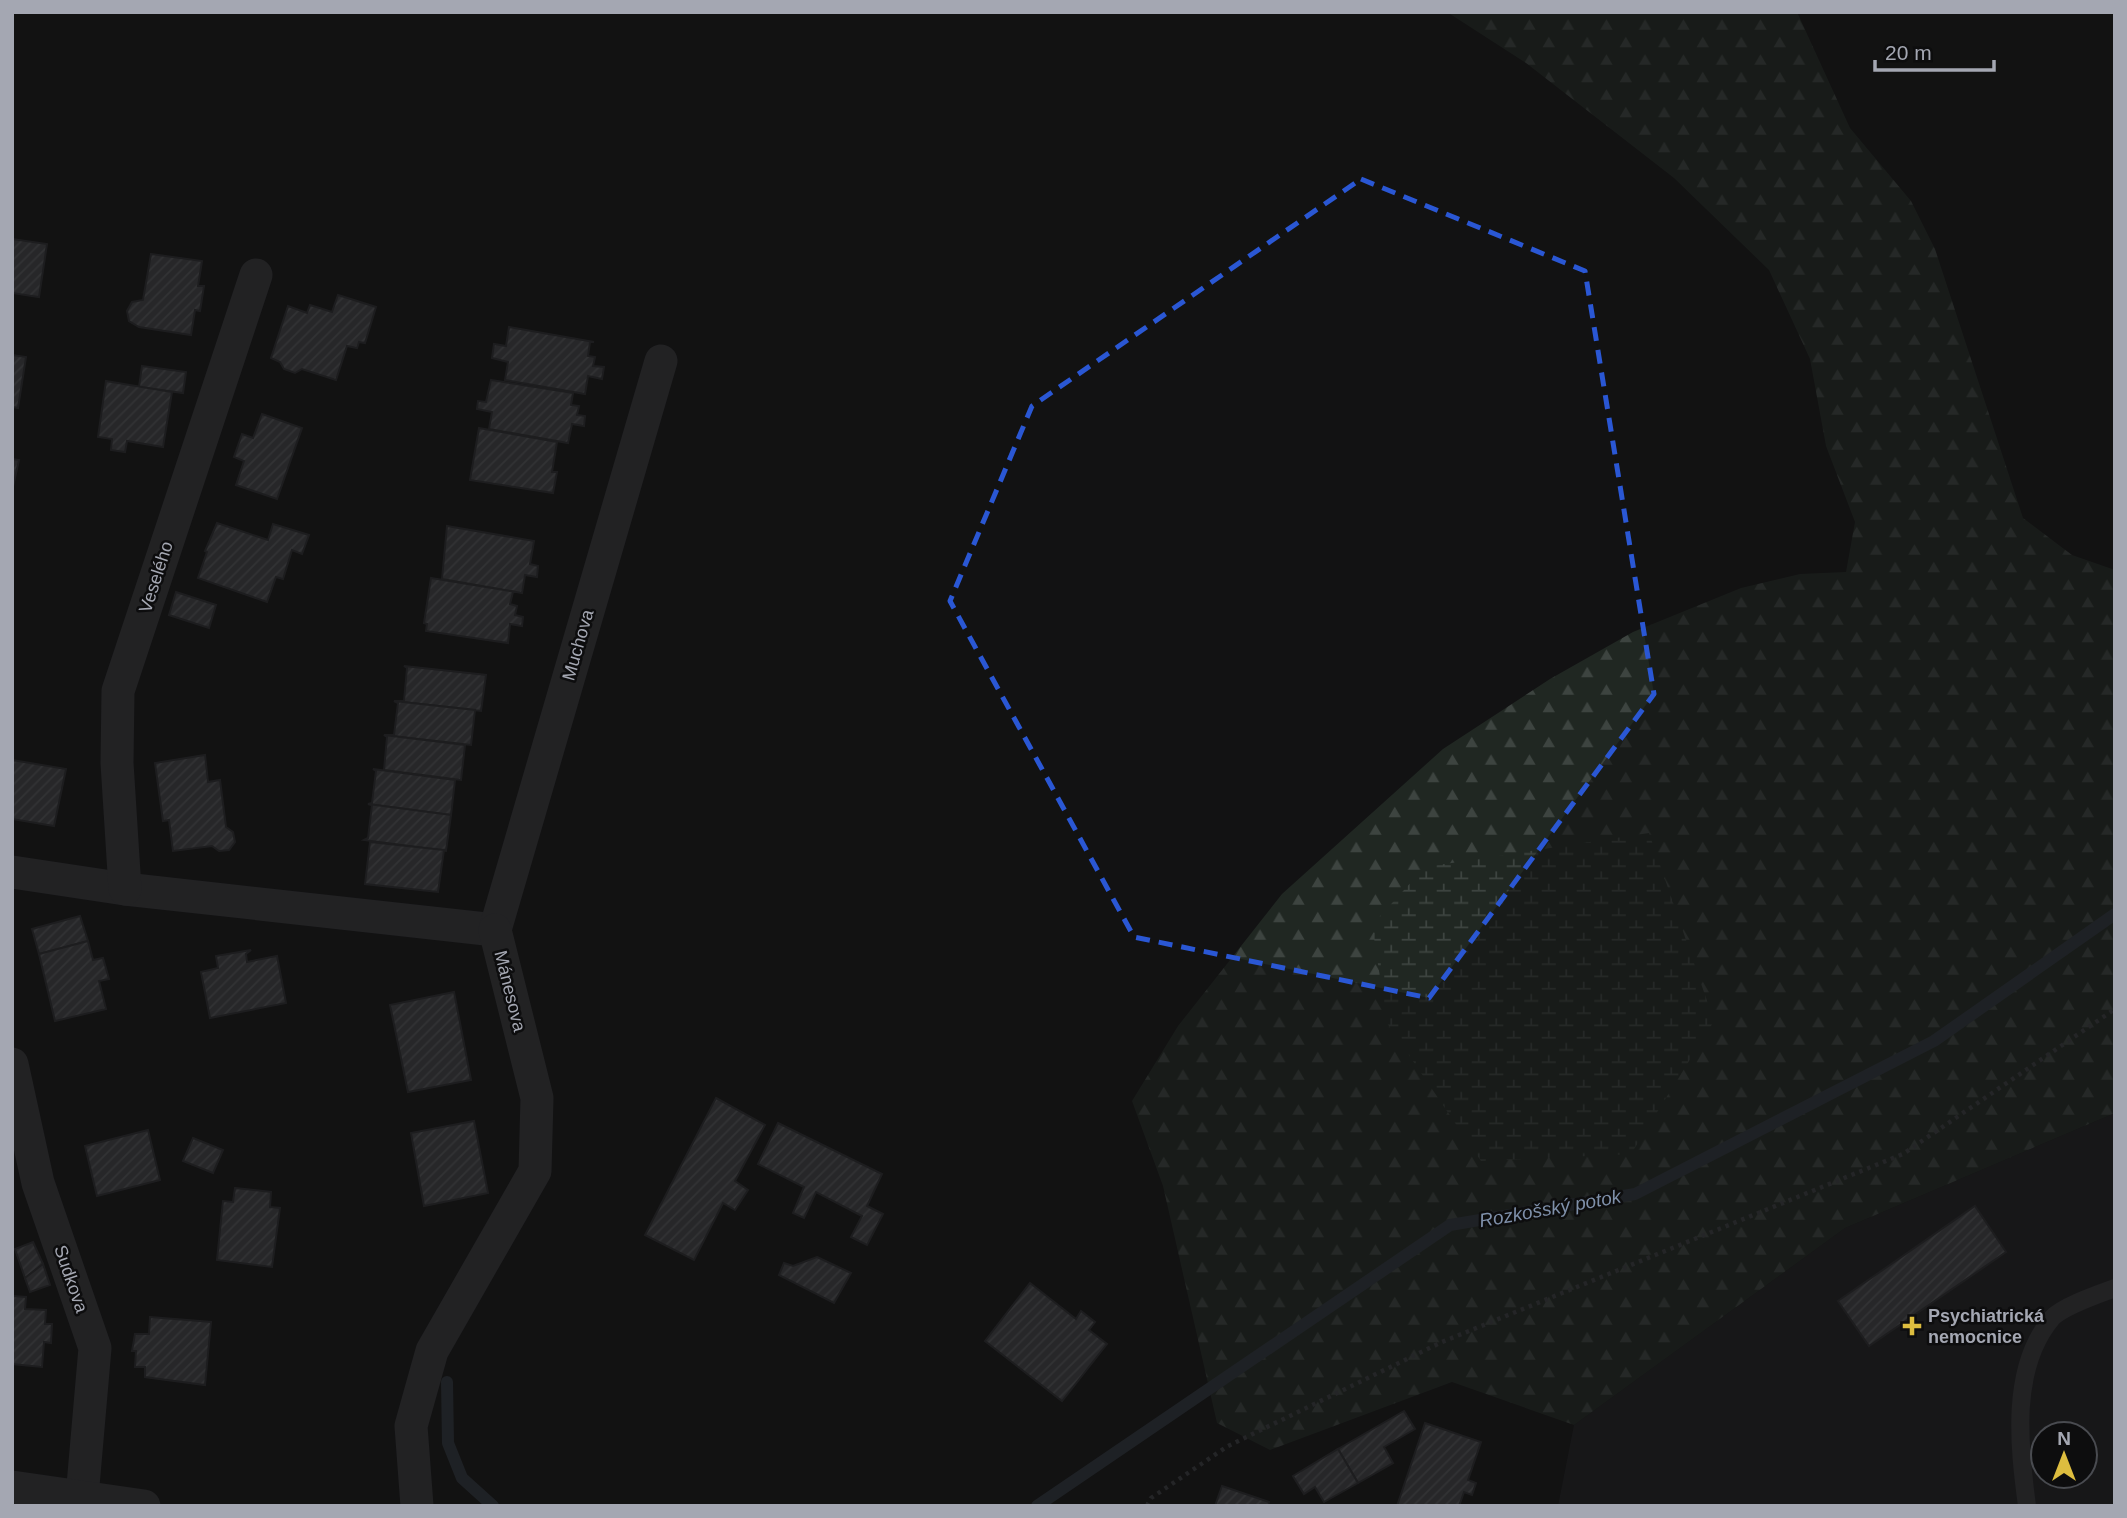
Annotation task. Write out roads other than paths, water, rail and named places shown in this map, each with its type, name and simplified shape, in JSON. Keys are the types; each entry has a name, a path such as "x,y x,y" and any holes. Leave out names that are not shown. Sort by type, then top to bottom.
{"street":[{"name":"Veselého","path":"125,889 117,763 118,691 256,275"},
{"name":"Muchova","path":"495,930 661,361"},
{"name":"Mánesova","path":"12,872 125,889 495,930 537,1098 535,1171 432,1351 411,1426 417,1506"},
{"name":"Sudkova","path":"12,1064 38,1183 95,1348 82,1497"},
{"path":"12,1487 144,1506"}],"lane":[{"path":"2026,1506 2021,1422 2023,1390 2032,1351 2053,1317 2115,1288"}],"waterway":[{"name":"Rozkošský potok","path":"1037,1506 1450,1225 1635,1194 1934,1041 2115,914"},
{"path":"447,1382 448,1443 462,1478 493,1506"}],"place":[{"name":"Psychiatrická nemocnice","path":"1912,1326"}]}
